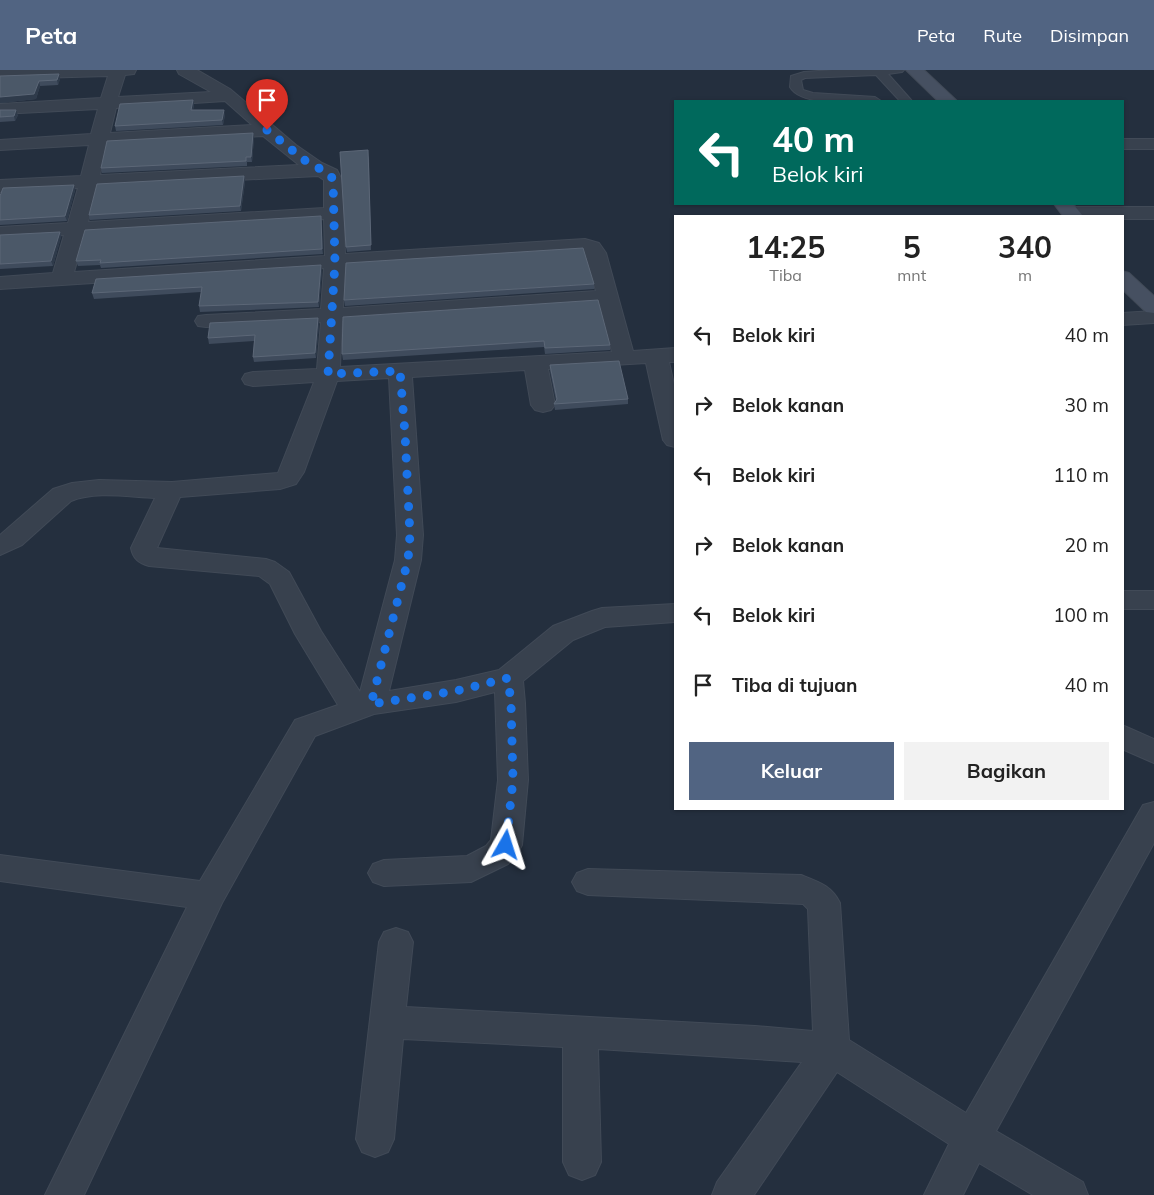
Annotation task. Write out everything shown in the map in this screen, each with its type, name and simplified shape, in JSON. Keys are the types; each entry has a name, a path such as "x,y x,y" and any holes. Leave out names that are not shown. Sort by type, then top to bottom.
{"street":[{"path":"6,73 128,70"},
{"path":"0,546 13,539 62,495 69,491 86,489 171,490 288,479 292,472 328,374 335,263 333,180 330,174 319,170 299,156 228,96 185,70"},
{"path":"914,70 947,100"},
{"path":"62,279 89,182 108,102 118,71"},
{"path":"0,109 228,96"},
{"path":"0,145 267,130"},
{"path":"1124,144 1154,144"},
{"path":"0,186 319,170"},
{"path":"1069,211 1154,213"},
{"path":"0,233 333,213"},
{"path":"2,286 62,279 335,263 585,245 592,247 596,253 624,357"},
{"path":"1124,279 1154,307"},
{"path":"206,321 332,315 608,297"},
{"path":"1124,319 1154,318"},
{"path":"253,379 666,355 674,431"},
{"path":"535,362 543,405"},
{"path":"363,707 408,560 410,535 400,371"},
{"path":"171,490 144,548 145,553 149,557 266,568 280,578 309,634 363,707"},
{"path":"1124,600 1154,600"},
{"path":"64,1195 209,896 305,728 363,707 456,691 508,678 563,632 602,618 674,613"},
{"path":"384,873 471,869 497,856 506,845 513,780 511,703 508,678"},
{"path":"1124,737 1154,752"},
{"path":"943,1195 972,1138 1154,814"},
{"path":"0,868 209,896"},
{"path":"588,882 801,889 814,894 824,903 832,1049 731,1195"},
{"path":"375,1138 396,942"},
{"path":"388,1022 755,1042 832,1049 972,1138 1069,1195"},
{"path":"580,1033 582,1162"}],"lane":[{"path":"859,100 811,97 800,93 794,86 795,78 804,75 898,70"},
{"path":"880,72 905,100"}],"building":[{"path":"59,74 57,80 39,81 34,94 0,97 0,76"},
{"path":"193,100 191,110 224,110 222,120 115,126 120,104"},
{"path":"0,110 16,110 14,116 0,117"},
{"path":"253,133 251,157 246,157 246,161 101,168 107,141"},
{"path":"368,150 371,245 346,247 340,152"},
{"path":"244,176 240,206 89,215 97,184"},
{"path":"74,185 65,216 0,220 0,196 3,188"},
{"path":"321,216 322,249 100,263 101,260 76,261 85,230"},
{"path":"60,232 51,261 0,264 0,235"},
{"path":"583,248 594,284 344,300 346,263"},
{"path":"321,265 318,302 199,306 202,287 92,293 96,279"},
{"path":"598,300 610,345 545,348 544,341 342,354 343,317"},
{"path":"318,318 315,353 253,357 255,335 208,338 210,323"},
{"path":"619,361 628,399 554,404 557,399 550,365"}],"route":[{"path":"267,130 307,162 319,170 330,174 333,180 335,263 328,374 400,371 410,535 408,560 371,704 456,691 508,678 511,703 513,780 506,845"}]}
